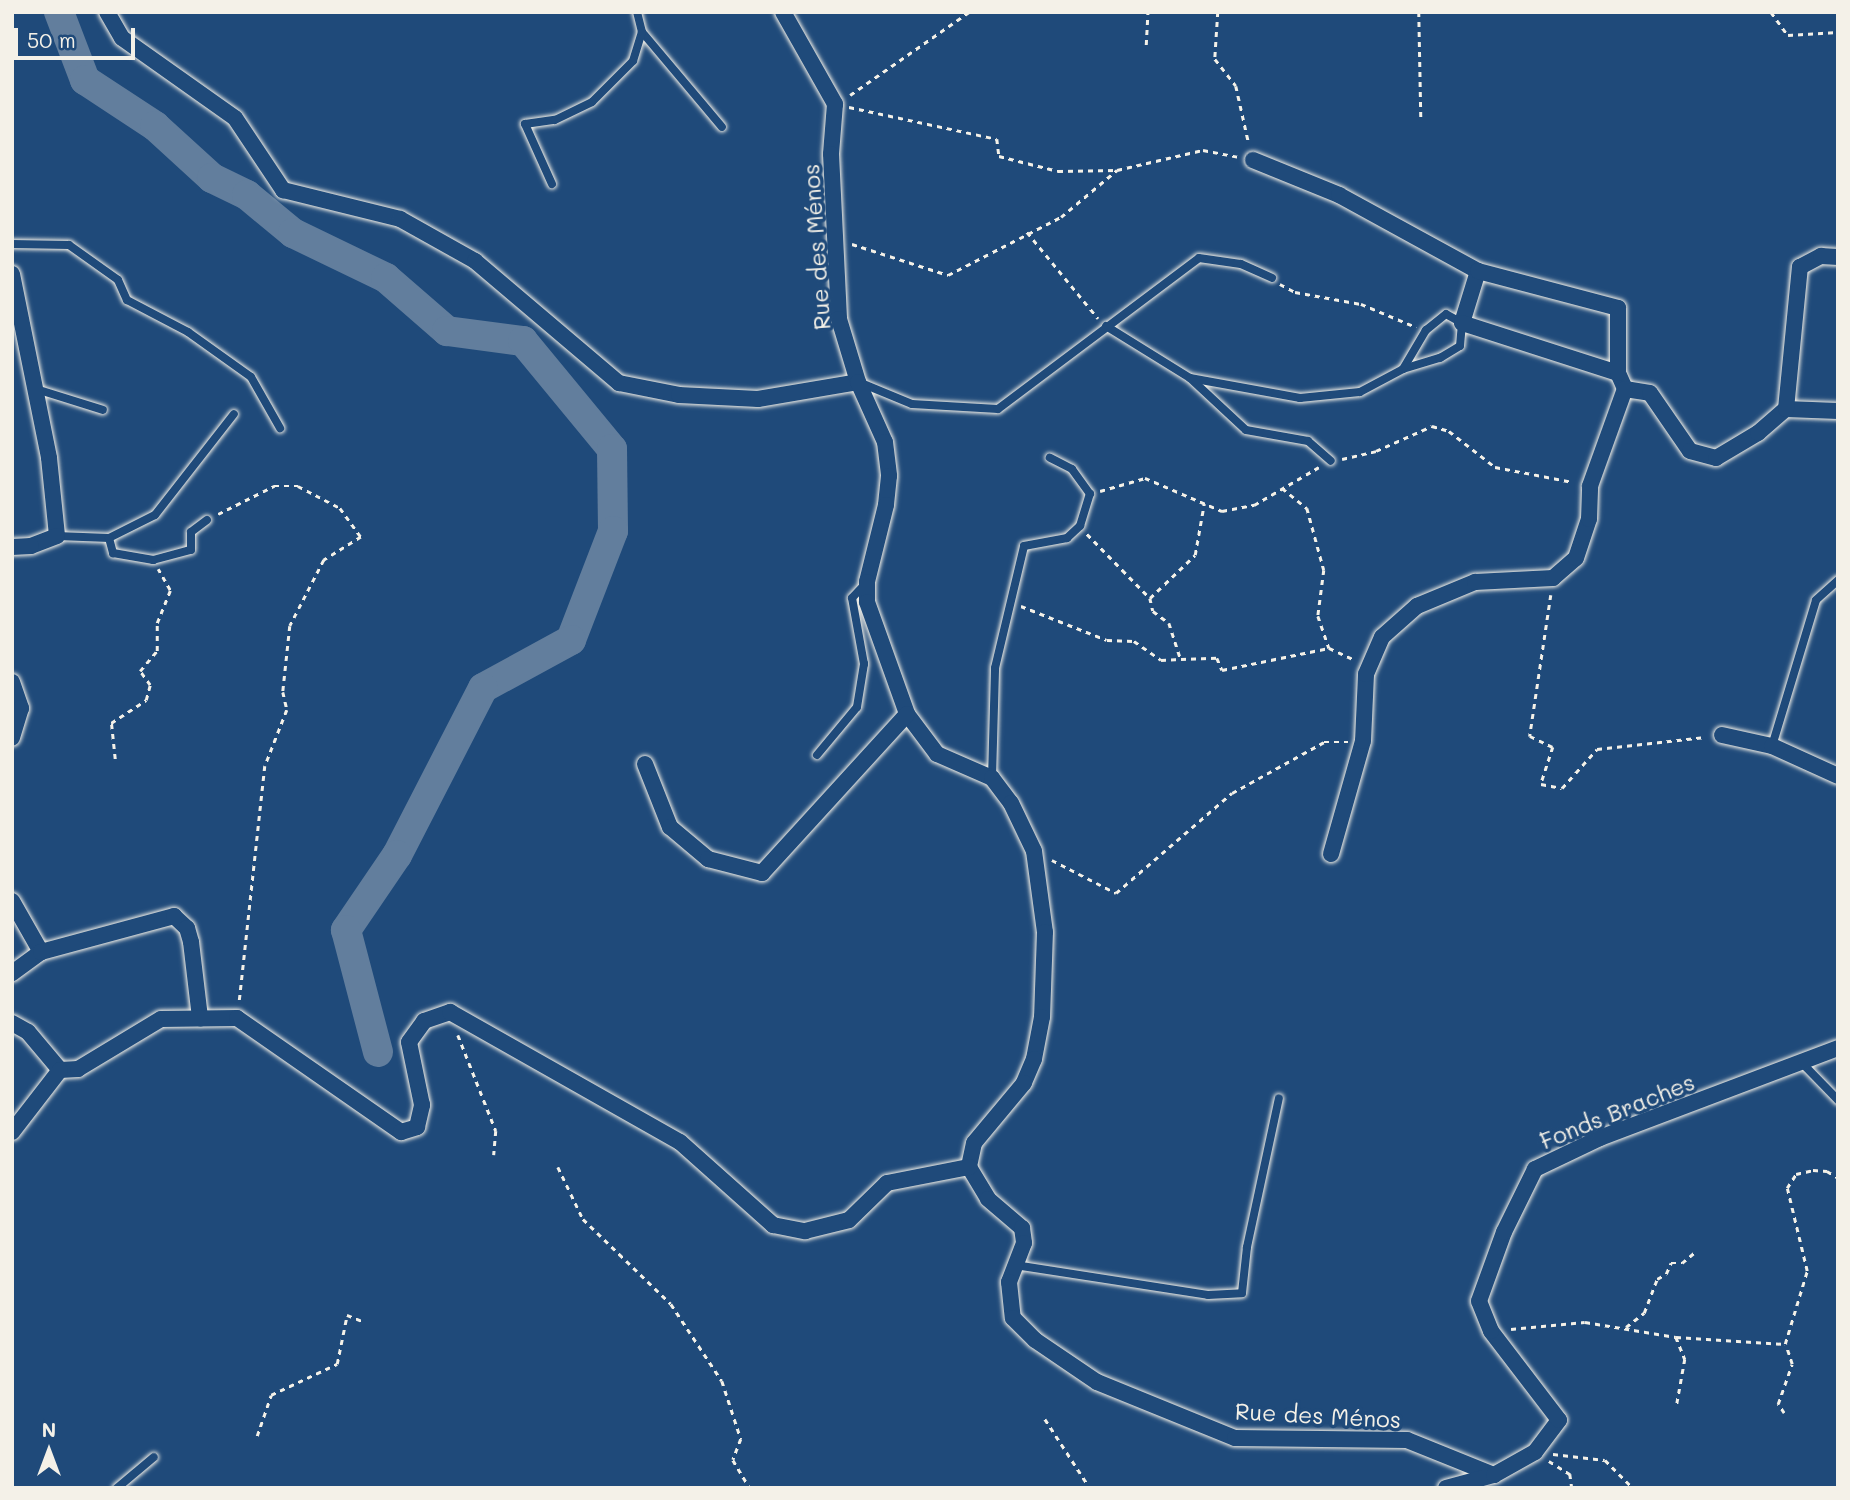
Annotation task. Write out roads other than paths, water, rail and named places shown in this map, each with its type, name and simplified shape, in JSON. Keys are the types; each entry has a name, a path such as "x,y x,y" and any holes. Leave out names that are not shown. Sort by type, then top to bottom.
{"street":[{"path":"107,12 122,38 235,118 283,190 400,219 475,261 619,383 679,395 758,399 859,382"},
{"name":"Rue des Ménos","path":"783,12 835,104 831,154 839,319 859,382 885,442 889,476 867,582 867,602 907,714 937,754 992,778"},
{"path":"1253,160 1339,195 1478,271 1618,308 1618,373 1625,389 1590,486 1589,519 1576,558 1553,578 1475,582 1417,606 1382,637 1366,674 1363,741 1331,854"},
{"path":"1786,409 1800,267 1821,256 1838,257"},
{"path":"1478,271 1462,323 1618,373"},
{"path":"12,274 21,302 33,388 49,458 57,536 31,546 12,547"},
{"path":"1625,389 1650,393 1690,451 1716,458 1758,433 1786,409 1838,411"},
{"path":"12,682 21,708 12,738"},
{"path":"645,764 670,827 708,859 762,873 907,714"},
{"path":"1722,735 1772,747 1838,776"},
{"path":"12,1132 60,1070 78,1069 161,1019 237,1018 401,1132 417,1127 422,1105 409,1042 424,1021 450,1012 680,1142 773,1225 805,1231 849,1220 887,1183 969,1167 974,1143 1024,1083 1034,1059 1042,1017 1045,932 1034,850 1011,803 992,778"},
{"path":"12,901 41,952"},
{"path":"12,973 41,952 174,916 187,928 191,942 200,1018"},
{"path":"12,1023 27,1032 60,1070"},
{"name":"Fonds Braches","path":"1446,1488 1494,1475 1535,1452 1559,1420 1490,1331 1479,1301 1504,1232 1535,1169 1600,1138 1838,1048"},
{"name":"Rue des Ménos","path":"969,1167 988,1199 1022,1228 1024,1243 1009,1282 1013,1318 1034,1340 1097,1382 1235,1438 1407,1440 1494,1475"}],"lane":[{"path":"637,12 642,32 722,128"},
{"path":"552,184 525,124 555,120 592,102 634,61 642,32"},
{"path":"12,244 69,245 118,280 127,300 188,332 251,377 280,428"},
{"path":"859,382 912,404 998,409 1036,385 1106,326 1199,258 1241,264 1272,278"},
{"path":"1190,378 1300,398 1360,393 1402,369 1440,358 1460,346 1462,323 1446,314 1426,330 1402,369"},
{"path":"1106,326 1190,378 1246,430 1308,441 1331,461"},
{"path":"33,388 103,411"},
{"path":"57,536 109,538 155,515 234,414"},
{"path":"992,778 995,668 1024,546 1067,538 1080,526 1090,494 1072,469 1050,458"},
{"path":"109,538 113,553 153,560 191,550 191,532 207,520"},
{"path":"1772,747 1816,600 1838,580"},
{"path":"817,755 857,708 864,664 852,598 867,582"},
{"path":"1802,1063 1838,1100"},
{"path":"1015,1265 1208,1295 1242,1293 1247,1247 1279,1098"},
{"path":"117,1488 154,1457"}],"waterway":[{"path":"59,12 85,80 155,126 212,178 247,195 293,233 386,278 447,331 523,341 612,449 613,531 571,640 483,688 397,855 346,930 378,1052"}]}
